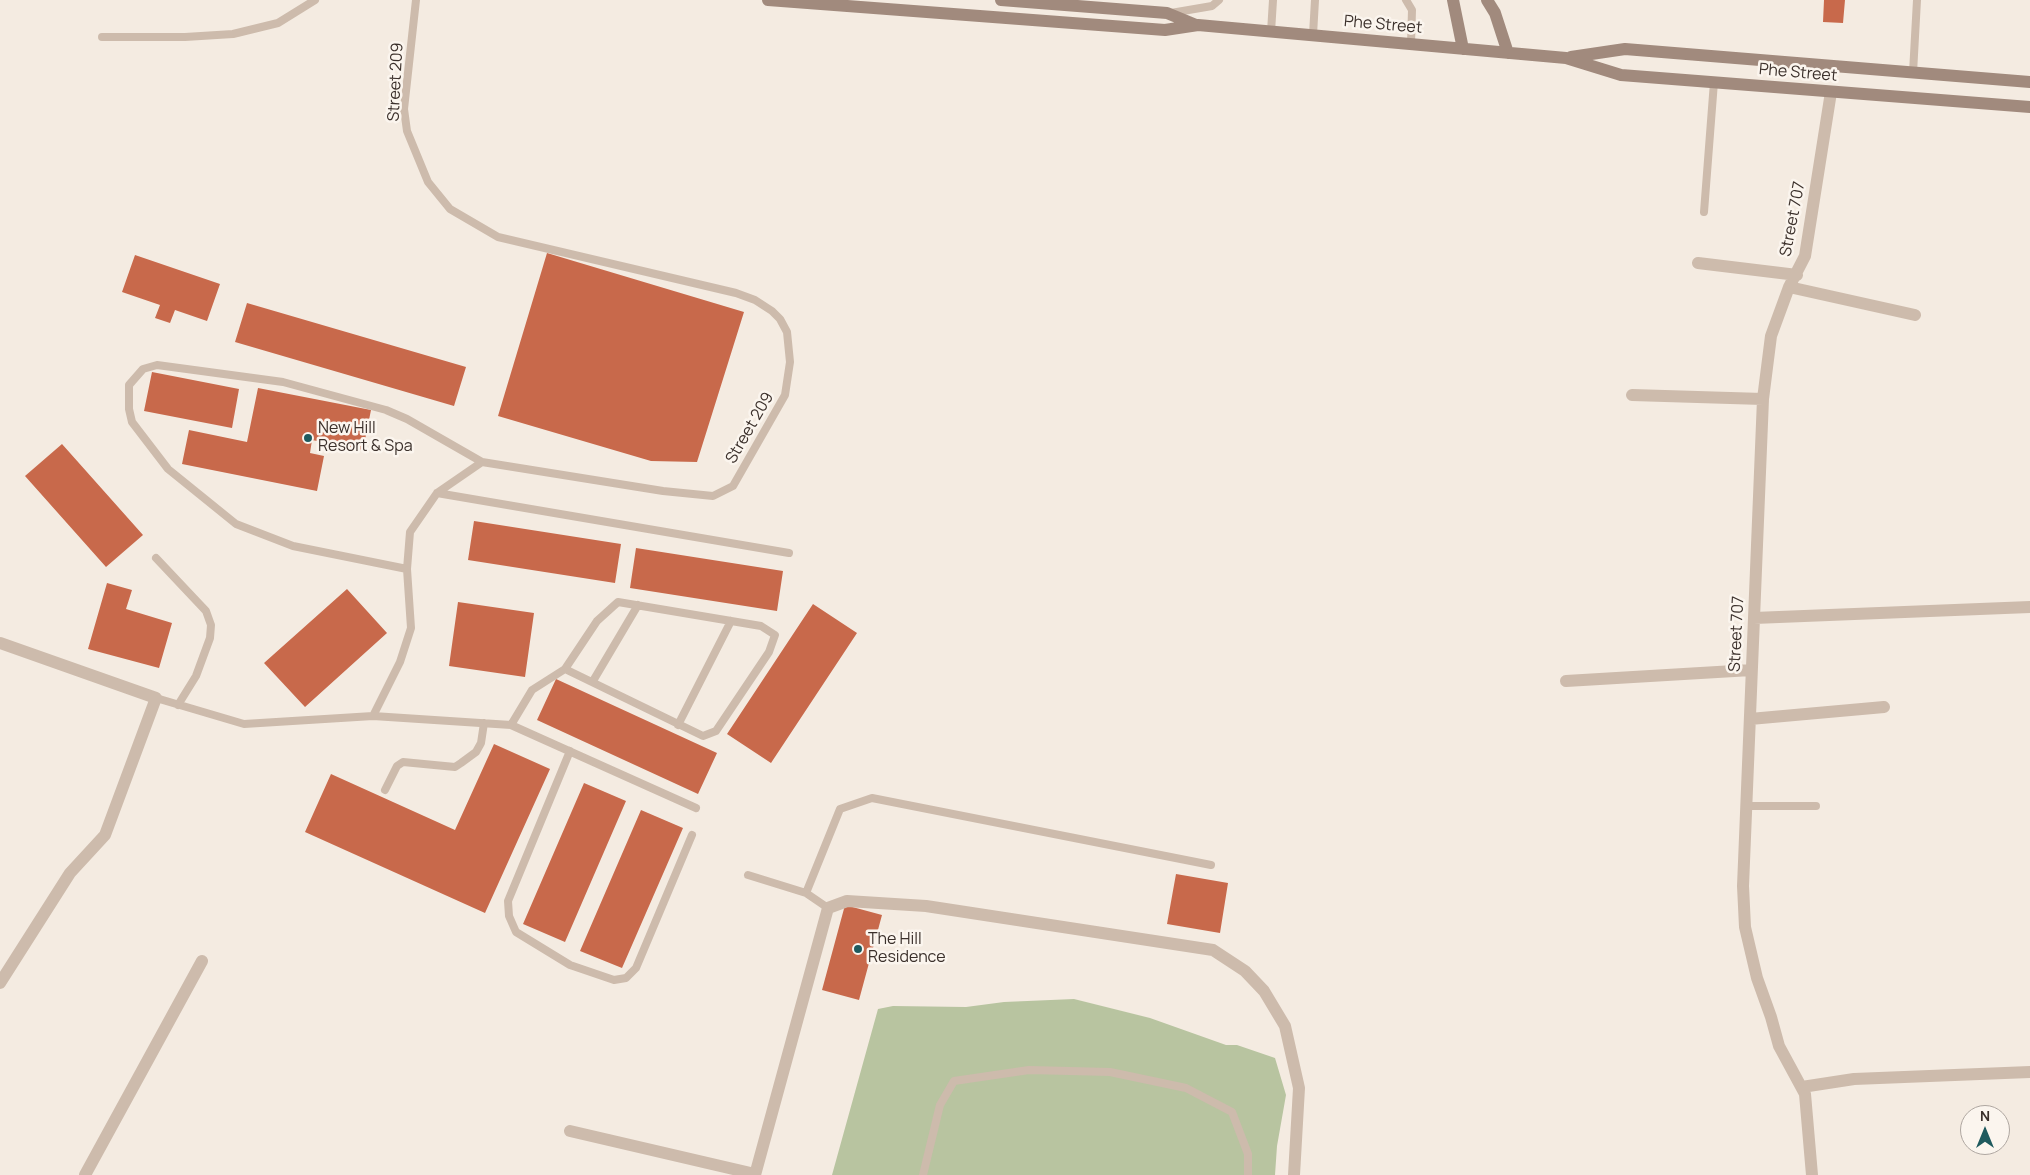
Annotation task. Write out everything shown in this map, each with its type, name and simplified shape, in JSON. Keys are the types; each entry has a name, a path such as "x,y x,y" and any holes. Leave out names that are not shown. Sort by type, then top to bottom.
{"main road":[{"name":"Phe Street","path":"768,0 1165,30 1198,25 1566,58 1621,75 2030,107"},
{"name":"Phe Street","path":"1001,0 1167,13 1198,25"},
{"path":"1453,0 1463,49"},
{"path":"1487,0 1495,13 1508,53"},
{"name":"Phe Street","path":"1566,58 1625,49 2030,82"}],"street":[{"name":"Street 707","path":"1812,1175 1802,1087 1779,1046 1749,950 1744,907 1751,670 1763,399 1771,336 1789,287 1797,275 1805,256 1831,92"},
{"path":"1698,263 1797,275"},
{"path":"1789,287 1915,316"},
{"path":"1632,395 1763,399"},
{"path":"1754,618 2030,607"},
{"path":"0,642 156,698 105,835 70,873 0,983"},
{"path":"1566,681 1751,670"},
{"path":"1750,719 1884,707"},
{"path":"570,1131 755,1174 828,908 848,902 926,906 1212,950 1244,971 1264,991 1285,1026 1299,1088 1294,1175"},
{"path":"85,1175 202,961"},
{"path":"1802,1087 1854,1079 2030,1072"}],"lane":[{"path":"102,37 185,37 233,34 278,23 315,0"},
{"name":"Street 209","path":"416,0 404,109 407,131 428,182 450,210 498,237 736,293 754,300 772,311 780,319 786,332 789,346 789,378 785,395 733,486 712,496 663,491 482,462"},
{"path":"1167,13 1212,6 1219,0"},
{"path":"1271,32 1273,0"},
{"path":"1313,36 1315,0"},
{"path":"1406,0 1412,10 1411,44"},
{"path":"1913,72 1917,0"},
{"path":"1704,212 1714,82"},
{"path":"374,716 400,662 411,628 407,569 410,532 437,493 482,462 407,419 386,410 283,382 157,365 143,369 129,385 129,410 132,422 168,469 236,524 293,546 407,569"},
{"path":"437,493 789,553"},
{"path":"156,558 206,611 211,625 210,638 199,668 178,705"},
{"path":"511,725 532,690 565,669 597,621 618,602 761,626 775,635 769,652 716,731 704,736 565,669"},
{"path":"593,681 638,605"},
{"path":"678,725 731,621"},
{"path":"156,698 244,724 374,716 511,725 696,808"},
{"path":"385,790 398,766 403,762 455,767 462,763 476,752 484,723"},
{"path":"570,751 508,902 509,916 516,932 570,964 614,980 626,978 636,968 692,835"},
{"path":"806,893 840,809 872,798 1211,865"},
{"path":"1746,806 1816,806"},
{"path":"748,875 806,893 828,908"},
{"path":"923,1175 940,1105 954,1080 1029,1070 1110,1072 1186,1088 1232,1112 1248,1154 1248,1175"}],"green space":[{"path":"1074,999 1150,1018 1226,1045 1237,1045 1275,1058 1286,1095 1277,1146 1275,1175 832,1175 878,1009 893,1006 966,1007 1004,1002"}],"building":[{"path":"1824,0 1845,0 1843,23 1823,22"},
{"path":"547,253 744,312 697,462 651,461 498,416"},
{"path":"135,255 220,284 207,321 175,310 170,323 155,318 160,305 122,292"},
{"path":"247,303 466,367 454,406 235,342"},
{"path":"152,372 239,389 232,428 144,411"},
{"path":"258,388 371,410 363,450 312,440 310,453 324,456 317,491 182,464 189,430 247,442"},
{"path":"62,444 143,535 106,567 25,476"},
{"path":"474,521 621,544 615,583 468,560"},
{"path":"636,548 783,571 777,611 630,588"},
{"path":"107,583 132,590 126,609 172,623 159,668 88,649"},
{"path":"347,589 387,633 305,707 264,663"},
{"path":"458,602 534,613 525,677 449,666"},
{"path":"813,604 857,633 771,763 727,734"},
{"path":"556,679 717,753 698,794 537,720"},
{"path":"494,744 550,769 485,913 305,832 331,774 455,830"},
{"path":"584,783 626,801 565,942 523,924"},
{"path":"641,810 683,828 622,968 580,951"},
{"path":"1176,874 1228,883 1220,933 1167,924"},
{"path":"845,905 882,915 859,1000 822,990"}],"place":[{"name":"New Hill Resort & Spa","path":"308,438"},
{"name":"The Hill Residence","path":"858,949"}]}
